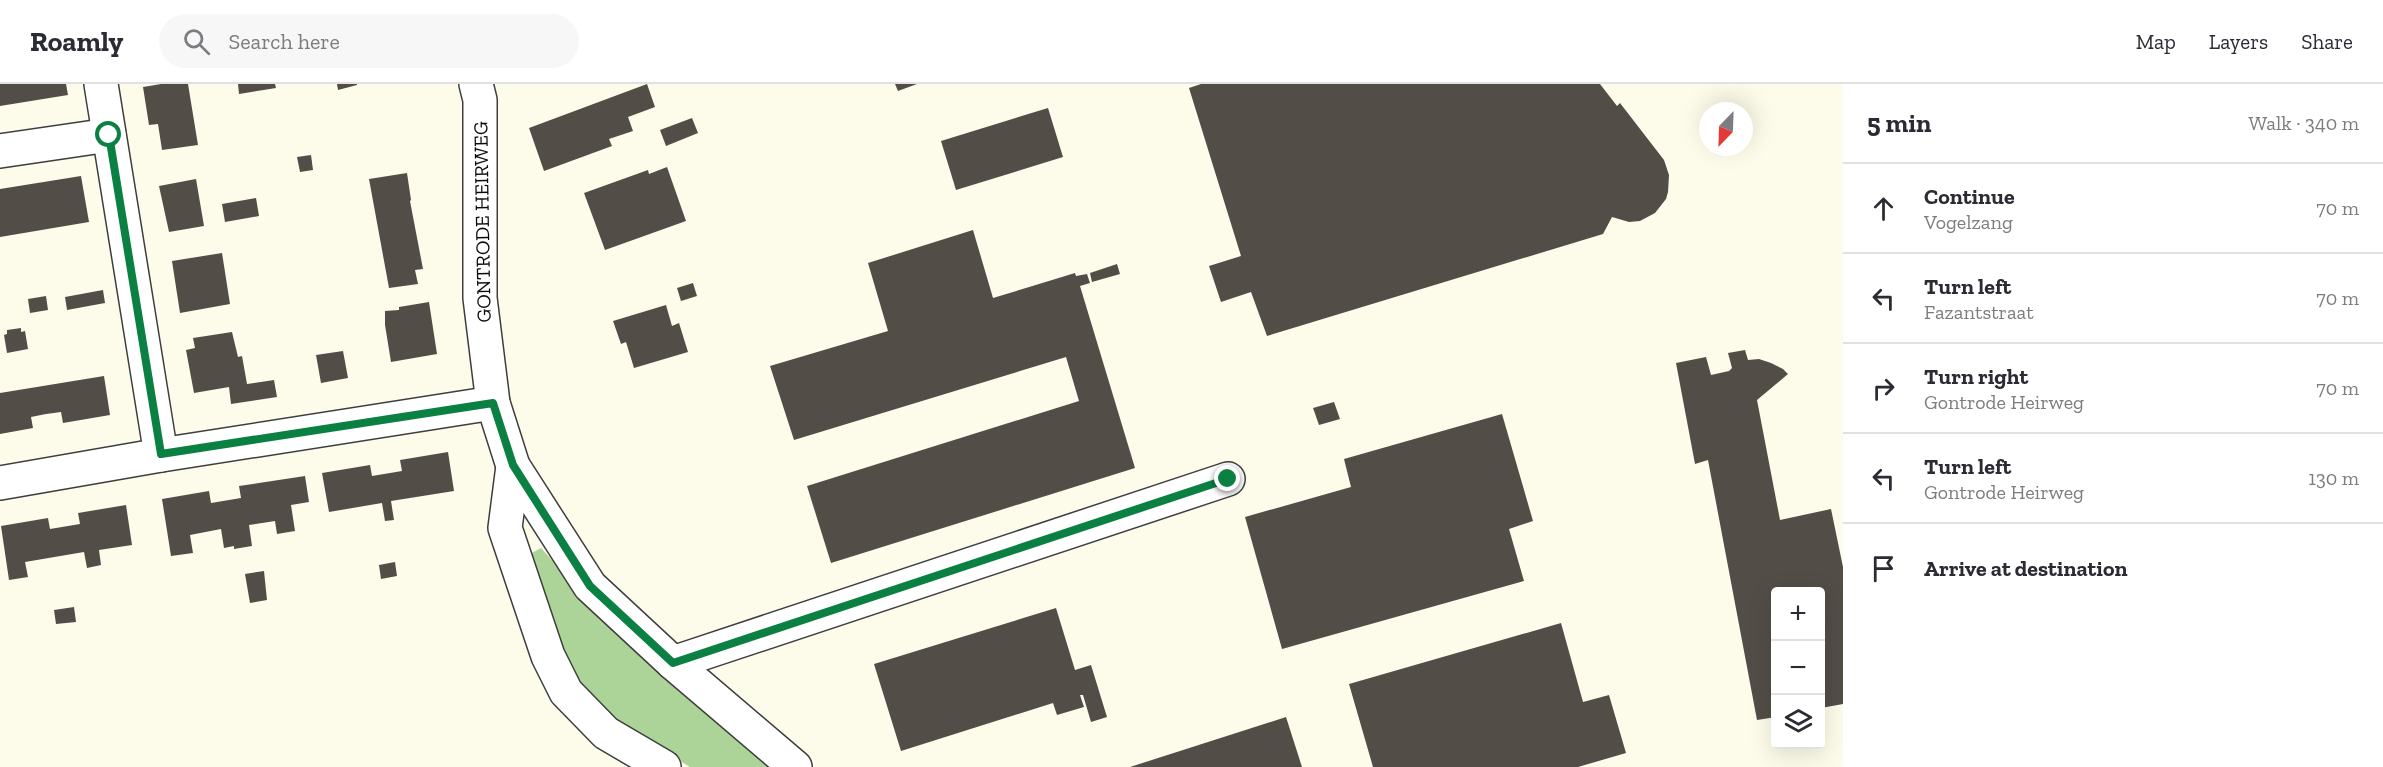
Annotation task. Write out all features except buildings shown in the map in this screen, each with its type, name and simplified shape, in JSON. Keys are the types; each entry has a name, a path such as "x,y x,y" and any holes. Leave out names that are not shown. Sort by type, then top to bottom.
{"street":[{"path":"101,84 161,454"},
{"name":"GONTRODE HEIRWEG","path":"476,84 480,100 480,298 493,403 513,465 590,586 673,663 795,767"},
{"path":"0,151 109,135"},
{"path":"0,483 161,454 493,403"},
{"name":"GONTRODE HEIRWEG","path":"513,465 506,528 548,656 566,692 606,733 664,767"},
{"path":"673,663 1228,479"}],"green space":[{"path":"541,548 614,629 709,716 770,767 690,767 611,720 578,684 546,636 528,555"}],"route":[{"path":"109,135 161,454 493,403 513,465 590,586 673,663 1228,479"}]}
